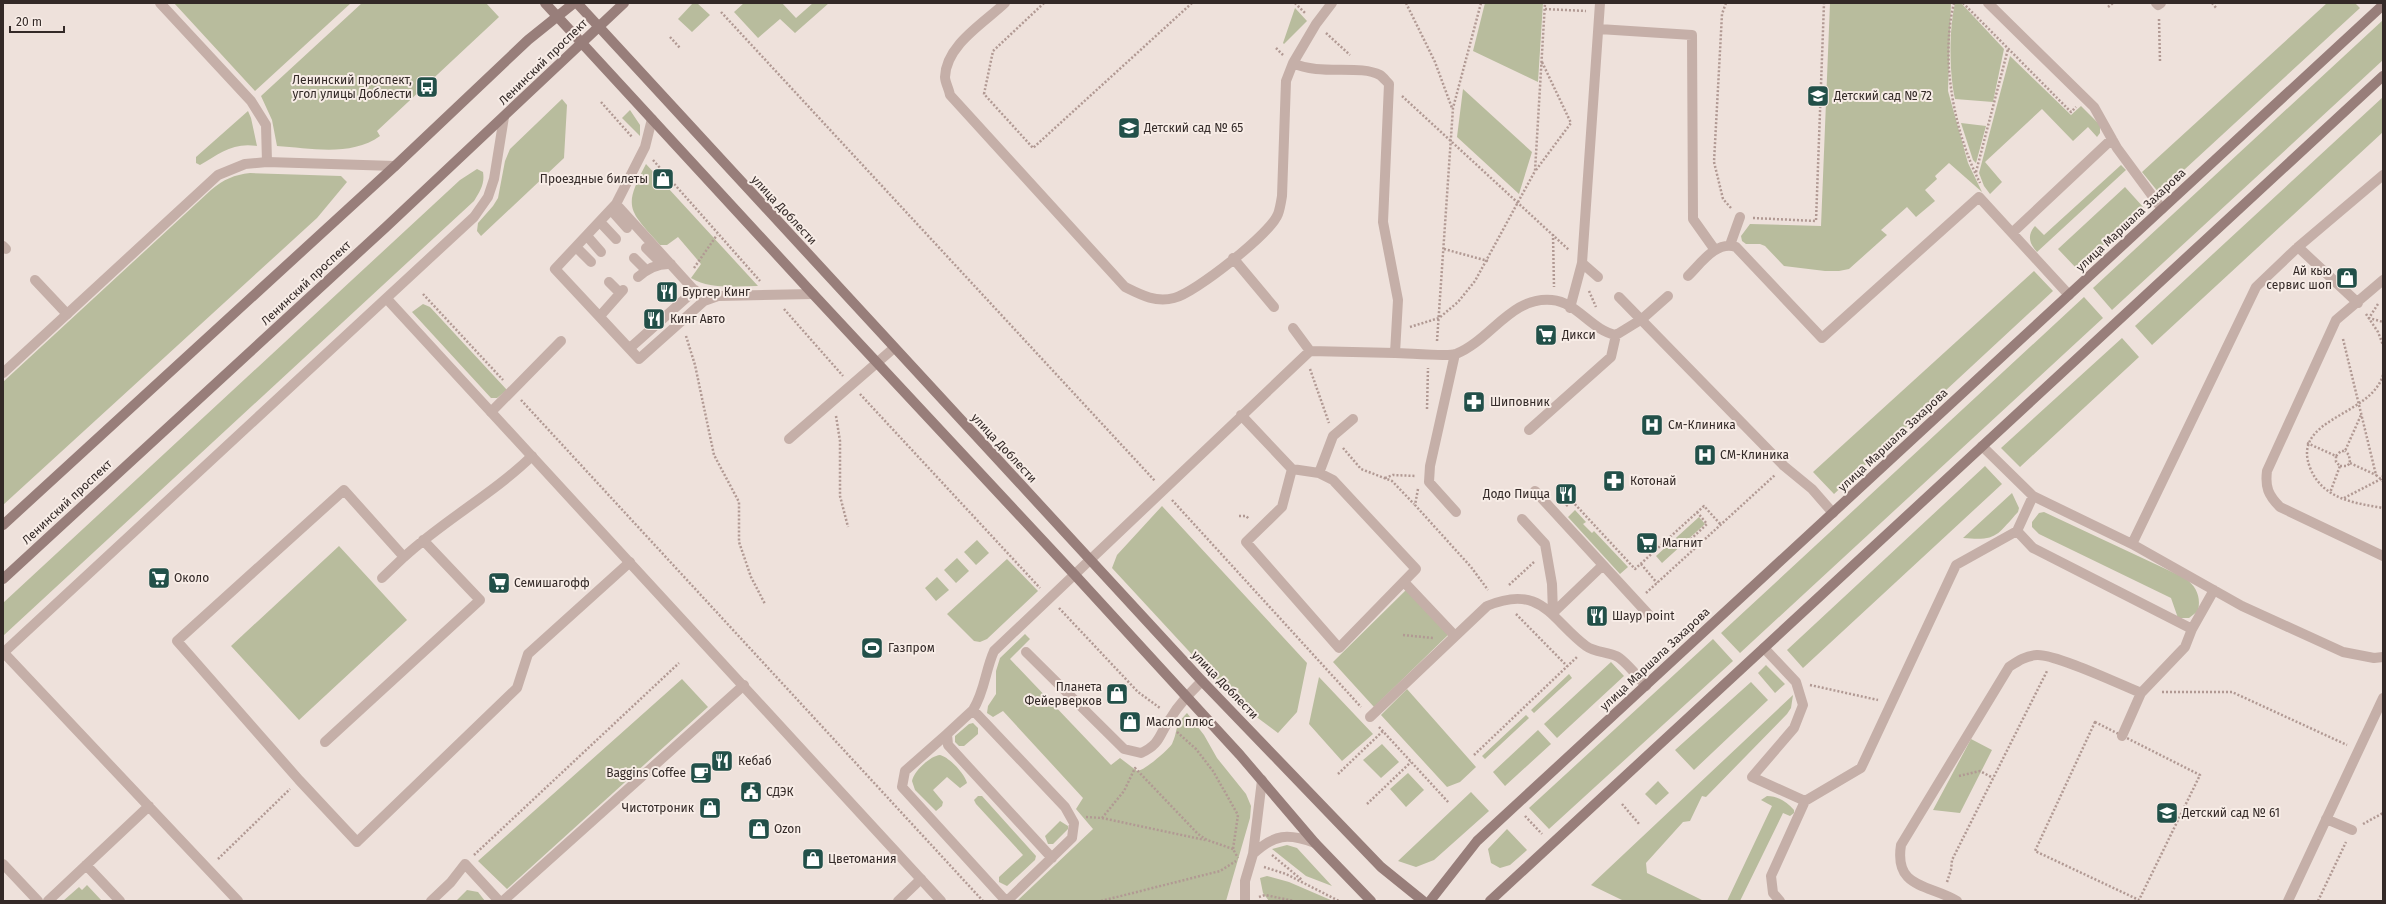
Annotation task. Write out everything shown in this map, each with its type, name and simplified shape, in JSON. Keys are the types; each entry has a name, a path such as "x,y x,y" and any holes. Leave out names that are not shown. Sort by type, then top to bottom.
{"street":[{"path":"160,3 251,101 266,125 267,162"},
{"path":"545,3 1074,574 1262,780 1315,843 1371,901"},
{"name":"Ленинский проспект","path":"3,525 557,16 574,3"},
{"name":"улица Доблести","path":"577,3 1202,681 1382,867 1423,901"},
{"name":"Ленинский проспект","path":"3,579 504,117 598,26 624,3"},
{"path":"1005,3 959,46 947,63 945,78 950,95 1125,287 1147,298 1174,298 1200,286 1268,229 1278,215 1282,196 1286,81 1293,63 1316,24 1332,3"},
{"path":"1570,308 1582,266 1600,3"},
{"path":"1988,3 2091,103 2112,140 2162,209"},
{"name":"улица Маршала Захарова","path":"1430,901 1477,841 2383,5"},
{"path":"1599,29 1692,35 1692,219 1715,250"},
{"path":"1293,63 1313,70 1368,72 1380,75 1389,84 1383,222 1398,300 1395,353"},
{"path":"1490,901 2383,76"},
{"path":"238,901 3,653 474,217 488,198 494,179 504,117"},
{"path":"652,119 644,150 613,207 555,269 639,359 704,301 718,296 813,294"},
{"path":"2012,233 2112,140"},
{"path":"3,373 218,175 244,164 267,162 395,166"},
{"path":"2132,544 2256,287 2298,247 2383,175"},
{"path":"1688,276 1715,250 1730,245 1736,247 1822,338 1979,197 2069,295"},
{"path":"613,207 627,228"},
{"path":"613,207 666,264"},
{"path":"1730,245 1740,217"},
{"path":"600,222 616,239"},
{"path":"587,236 601,252"},
{"path":"576,247 591,262"},
{"path":"2298,247 2358,303"},
{"path":"646,248 686,280 704,301"},
{"path":"634,258 642,273 666,264"},
{"path":"1233,258 1274,307"},
{"path":"1582,266 1598,277"},
{"path":"35,280 67,314"},
{"path":"2383,280 2358,303 2336,320 2267,470 2265,485 2271,497 2280,507 2383,556"},
{"path":"600,316 622,292 609,282"},
{"path":"630,348 695,290"},
{"path":"1611,334 1642,319 1668,296"},
{"path":"1619,297 1784,466 1812,489 1833,513"},
{"path":"387,299 744,685 941,901"},
{"path":"974,710 1065,807 1074,823 1072,838 1006,901 902,787 906,771 974,710 981,697 988,665 994,651 1162,489 1310,351 1455,354 1474,344 1514,310 1537,300 1554,300 1570,308 1611,334"},
{"path":"1293,328 1310,351"},
{"path":"1529,430 1611,357 1611,334"},
{"path":"492,412 561,341"},
{"path":"788,439 894,348"},
{"path":"1455,354 1430,466 1429,482 1456,512"},
{"path":"1241,415 1292,469 1319,473 1333,480 1416,569 1339,648 1246,542 1282,507 1292,469"},
{"path":"1319,473 1333,436 1353,419"},
{"path":"1982,446 2033,496 2132,544 2242,606 2343,652 2374,658 2383,658"},
{"path":"382,578 423,540 509,478 532,456"},
{"path":"404,557 344,490 177,641 299,780 357,842 516,688 528,654 630,562"},
{"path":"1535,491 1649,615"},
{"path":"1780,901 1773,893 1771,876 1805,801 1861,768 1956,565 2017,531 2033,496"},
{"path":"1522,519 1545,544 1552,584 1553,613"},
{"path":"2017,531 2033,548 2192,629"},
{"path":"325,742 480,600 423,540"},
{"path":"1553,613 1603,565"},
{"path":"1404,582 1455,636"},
{"path":"2122,736 2141,693 2185,647 2192,629 2214,590"},
{"path":"1370,717 1487,606 1512,600 1535,602 1553,613 1587,647 1617,656 1646,686"},
{"path":"1764,648 1796,682 1803,705 1794,728 1752,777 1805,801"},
{"path":"1026,652 1124,749 1142,753 1152,748 1160,738 1169,720 1186,696 1202,681"},
{"path":"1957,901 1943,893 1910,881 1902,871 1899,859 1901,845 2009,667 2022,658 2038,655 2054,658 2141,693"},
{"path":"503,901 744,685"},
{"path":"2288,901 2383,698"},
{"path":"947,734 948,745 1052,858"},
{"path":"1245,901 1245,881 1252,859 1262,780"},
{"path":"48,901 149,806"},
{"path":"2326,819 2352,830"},
{"path":"1252,859 1265,842 1279,837 1295,836 1315,843"},
{"path":"3,864 38,901"},
{"path":"431,901 451,882 465,864 499,901"},
{"path":"86,865 120,901"},
{"path":"898,901 921,879"}],"path":[{"path":"1044,3 993,51 984,94 1033,148 1192,3"},
{"path":"1295,3 1350,56"},
{"path":"1406,3 1435,62 1452,108"},
{"path":"1437,346 1452,108 1481,3"},
{"path":"1535,171 1545,3"},
{"path":"1726,3 1722,14 1714,162 1723,199 1740,217 1816,221 1824,3"},
{"path":"1954,3 1950,18 1950,86 1960,129 1979,182 1987,193 1982,199"},
{"path":"1963,3 2071,112 2081,103"},
{"path":"2108,7 2113,3"},
{"path":"2212,3 2217,9"},
{"path":"2158,4 2160,62"},
{"path":"1545,9 1593,11"},
{"path":"721,12 1450,803"},
{"path":"670,37 680,48"},
{"path":"1976,172 2008,49"},
{"path":"1396,332 1438,318 1458,302 1475,281 1488,261 1535,171 1571,123 1542,61"},
{"path":"1397,91 1553,234 1582,266 1611,334"},
{"path":"601,102 717,235 852,385 1138,692 1161,708 1169,720 1213,771 1238,815 1233,849 1238,860"},
{"path":"1553,234 1554,300"},
{"path":"686,280 717,235"},
{"path":"1444,248 1488,261"},
{"path":"423,294 983,901"},
{"path":"2369,318 2380,300"},
{"path":"2358,303 2369,318 2383,346"},
{"path":"2369,318 2383,322"},
{"path":"2336,320 2347,352 2358,404 2376,475"},
{"path":"681,321 694,365 714,455 739,502 739,542 751,577 765,604"},
{"path":"2383,375 2382,386 2358,404 2315,432 2307,443 2308,463 2316,480 2330,493 2344,499 2383,508"},
{"path":"832,402 840,441 840,496 848,527"},
{"path":"2345,451 2361,414"},
{"path":"2307,443 2336,456"},
{"path":"2345,451 2341,451 2336,456 2336,462 2340,466 2346,466 2350,463"},
{"path":"2345,451 2349,455 2350,463"},
{"path":"2344,499 2382,479 2350,463"},
{"path":"1637,602 1784,466"},
{"path":"2330,493 2340,466"},
{"path":"1385,478 1393,475 1420,477"},
{"path":"1568,504 1572,501 1635,569"},
{"path":"1631,572 1704,506 1721,524"},
{"path":"1697,512 1708,524 1691,538 1698,546"},
{"path":"1508,586 1518,575 1534,562"},
{"path":"1641,564 1657,583"},
{"path":"1403,635 1438,638"},
{"path":"1474,754 1587,647"},
{"path":"1943,893 1951,870 1952,860 2054,658"},
{"path":"465,864 679,663"},
{"path":"1796,682 1891,703"},
{"path":"2141,693 2232,692 2359,751"},
{"path":"2095,722 2122,736 2200,775 2139,900 2035,851 2095,722"},
{"path":"1338,774 1383,731"},
{"path":"1367,804 1411,762"},
{"path":"1102,818 1124,791 1135,768 1207,840"},
{"path":"1952,778 1980,771 1994,778"},
{"path":"208,869 299,780"},
{"path":"1622,804 1640,825"},
{"path":"2318,901 2352,830 2383,812"},
{"path":"1523,814 1543,835"},
{"path":"1070,816 1102,818 1207,840 1233,849"},
{"path":"1101,901 1220,871 1238,860 1252,859 1322,890 1339,901"},
{"path":"1245,901 1265,896 1294,901"}],"green space":[{"path":"174,3 351,3 255,91"},
{"path":"362,3 486,3 499,17 377,131 380,136 369,143 356,147 330,150 277,146 272,120 261,96"},
{"path":"693,3 697,3 710,15 692,32 678,19"},
{"path":"744,3 782,3 796,18 813,3 829,3 795,33 780,19 758,38 734,12"},
{"path":"1485,3 1543,3 1538,82 1473,51"},
{"path":"1830,3 1951,3 1948,91 1968,163 1982,192 1949,163 1935,176 1937,179 1925,190 1935,201 1916,217 1907,207 1881,230 1887,235 1849,269 1839,271 1825,271 1784,266 1765,246 1760,244 1746,244 1742,241 1741,236 1750,224 1821,226"},
{"path":"1955,3 1961,3 2004,49 1993,102 1955,99 1950,51"},
{"path":"2327,3 2355,3 2360,8 2159,193 2142,172"},
{"path":"1295,8 1307,21 1284,44 1283,43"},
{"path":"2383,20 2383,60 2112,310 2093,288"},
{"path":"2010,56 2071,115 2081,106 2100,125 2100,133 2097,137 2088,127 2073,141 2042,109 1985,162 2002,182 1990,194 1984,186 1979,173"},
{"path":"1463,89 1532,152 1519,194 1457,137"},
{"path":"2383,97 2383,132 2152,345 2135,326"},
{"path":"562,99 567,105 564,158 481,236 477,231 478,223 498,198 505,161 510,149"},
{"path":"630,110 640,125 640,136 622,118"},
{"path":"248,111 257,146 248,145 233,147 200,165 196,163 196,157"},
{"path":"1961,123 1986,126 1976,163 1973,160"},
{"path":"646,164 758,286 715,286 699,282 691,278 701,264 678,237 667,245 660,245 641,223 632,208 634,190"},
{"path":"2121,165 2126,170 2037,252 2030,239 2032,229 2035,226 2044,235"},
{"path":"477,169 483,172 483,184 474,201 3,636 3,603 460,180"},
{"path":"250,173 341,176 347,182 317,218 3,505 3,382 211,190 229,178"},
{"path":"2125,187 2144,208 2077,269 2058,249"},
{"path":"2034,271 2053,291 1834,494 1813,472"},
{"path":"2084,297 2103,318 1740,653 1721,633"},
{"path":"423,304 430,307 507,390 497,398 491,398 412,312"},
{"path":"2122,338 2139,357 2020,467 2001,448"},
{"path":"1985,466 2002,484 1803,668 1787,650"},
{"path":"2012,493 2019,508 2018,512 2000,532 1983,539 1963,538"},
{"path":"1162,506 1307,663 1297,712 1278,733 1235,701 1112,568 1117,555"},
{"path":"1575,510 1586,522 1583,524 1592,533 1594,531 1628,567 1620,574 1568,517"},
{"path":"2044,512 2185,578 2193,585 2197,593 2199,601 2198,611 2189,618 2178,618 2171,598 2039,534 2032,527 2032,522 2039,513"},
{"path":"1699,517 1705,524 1662,563 1656,556"},
{"path":"977,540 989,553 976,565 964,552"},
{"path":"339,546 407,620 299,720 231,646"},
{"path":"957,558 969,571 956,583 944,570"},
{"path":"1007,559 1038,591 987,639 980,642 974,641 947,614"},
{"path":"937,577 949,590 936,601 925,588"},
{"path":"1406,590 1448,635 1374,707 1333,662"},
{"path":"1025,634 1030,639 1010,659 1111,765 1120,758 1137,771 1145,768 1170,747 1178,725 1187,713 1204,735 1217,758 1246,794 1251,806 1250,818 1226,901 1017,901 1093,829 1076,809 1083,798 1003,711 993,717 987,713 988,706 996,694 996,671 1000,658"},
{"path":"1713,639 1733,661 1549,829 1529,808"},
{"path":"1611,662 1624,676 1557,738 1544,724"},
{"path":"1766,665 1785,684 1775,693 1758,673"},
{"path":"1569,674 1572,678 1534,713 1531,710"},
{"path":"1319,677 1373,734 1342,761 1309,724"},
{"path":"682,679 708,707 507,889 478,861"},
{"path":"1751,682 1768,700 1694,770 1675,750"},
{"path":"1407,689 1476,767 1460,782 1447,787 1381,715"},
{"path":"1793,695 1791,708 1787,714 1706,797 1702,796 1690,821 1683,822 1646,863 1647,873 1704,901 1624,901 1591,885"},
{"path":"1526,715 1529,718 1485,759 1482,756"},
{"path":"973,723 978,728 978,734 964,746 959,746 955,742 955,736 969,724"},
{"path":"1538,730 1551,744 1505,786 1493,772"},
{"path":"1971,739 1992,750 1960,813 1933,810"},
{"path":"1382,744 1399,762 1381,778 1363,760"},
{"path":"940,755 944,756 956,766 966,779 967,783 960,788 947,777 933,790 943,802 942,806 936,811 915,790 912,781 913,777 923,765 932,758"},
{"path":"1408,773 1424,790 1406,807 1390,789"},
{"path":"1658,781 1669,793 1656,805 1645,794"},
{"path":"1471,792 1489,811 1434,860 1416,867 1398,861"},
{"path":"978,796 982,796 1036,856 1035,860 1007,886 999,882 999,877 1023,855 976,804 974,800"},
{"path":"1767,796 1779,798 1794,810 1794,813 1790,816 1783,813 1740,901 1727,901 1772,806 1761,800"},
{"path":"1060,821 1068,826 1068,829 1053,844 1048,844 1045,836"},
{"path":"1507,829 1527,850 1510,865 1500,868 1491,863 1488,849"},
{"path":"1287,845 1297,848 1332,886 1306,876 1272,849"},
{"path":"1267,876 1289,882 1333,901 1269,901 1263,893 1260,878"},
{"path":"87,885 102,901 63,901 79,887 82,890"},
{"path":"467,890 478,892 485,901 456,901"}],"place":[{"name":"Ленинский проспект, угол улицы Доблести","path":"427,87"},
{"name":"Детский сад № 72","path":"1818,96"},
{"name":"Детский сад № 65","path":"1129,128"},
{"name":"Проездные билеты","path":"663,179"},
{"name":"Ай кью сервис шоп","path":"2347,278"},
{"name":"Бургер Кинг","path":"667,292"},
{"name":"Кинг Авто","path":"654,319"},
{"name":"Дикси","path":"1546,335"},
{"name":"Шиповник","path":"1474,402"},
{"name":"См-Клиника","path":"1652,425"},
{"name":"СМ-Клиника","path":"1705,455"},
{"name":"Котонай","path":"1614,481"},
{"name":"Додо Пицца","path":"1566,494"},
{"name":"Магнит","path":"1647,543"},
{"name":"Около","path":"159,578"},
{"name":"Семишагофф","path":"499,583"},
{"name":"Шаур point","path":"1597,616"},
{"name":"Газпром","path":"872,648"},
{"name":"Планета Фейерверков","path":"1117,694"},
{"name":"Масло плюс","path":"1130,722"},
{"name":"Кебаб","path":"722,761"},
{"name":"Baggins Coffee","path":"701,773"},
{"name":"СДЭК","path":"751,792"},
{"name":"Чистотроник","path":"710,808"},
{"name":"Детский сад № 61","path":"2167,813"},
{"name":"Ozon","path":"759,829"},
{"name":"Цветомания","path":"813,859"}]}
